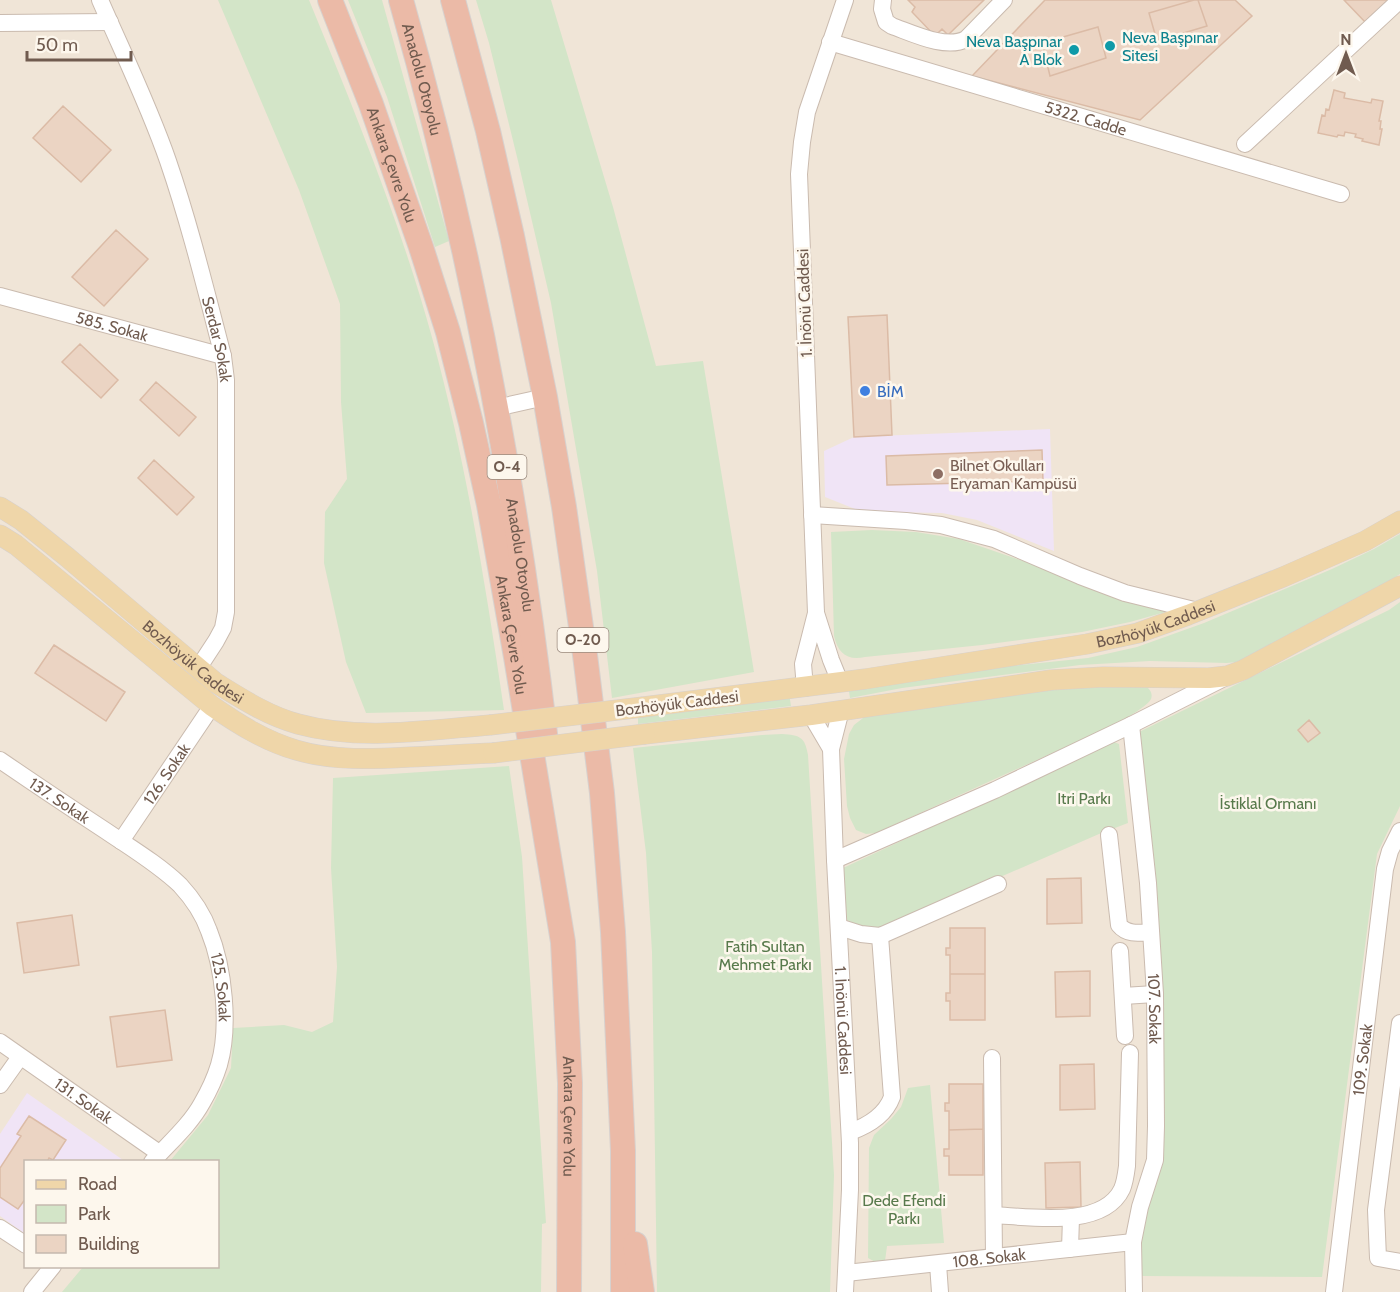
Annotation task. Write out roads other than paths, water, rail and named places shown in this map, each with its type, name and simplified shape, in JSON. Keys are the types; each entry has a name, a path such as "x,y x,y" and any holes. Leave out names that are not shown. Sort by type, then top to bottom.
{"highway":[{"name":"Ankara Çevre Yolu","path":"330,0 371,104 448,332 471,423 497,552 563,942 570,1083 568,1292"},
{"name":"Anadolu Otoyolu","path":"401,0 463,246 513,504 535,652 551,788 563,942"},
{"name":"O-20","path":"453,0 501,189 545,398 564,507 602,793 613,932 622,1151 623,1292"},
{"path":"622,1151 642,1292"}],"main road":[{"name":"Bozhöyük Caddesi","path":"0,507 21,520 67,557 216,682 258,708 296,724 324,730 367,733 490,725 805,688 1087,644 1138,633 1283,578 1365,541 1400,521"},
{"name":"Bozhöyük Caddesi","path":"0,535 16,545 212,706 237,723 296,750 362,759 493,753 811,715 1051,681 1103,677 1209,678 1227,676 1243,670 1400,586"},
{"path":"840,682 841,710"},
{"path":"805,688 811,715"}],"street":[{"name":"Serdar Sokak","path":"100,0 167,159 187,219 223,356 226,380 226,612 223,628 199,667"},
{"name":"1. İnönü Caddesi","path":"816,613 799,174 807,112 845,0"},
{"path":"883,0 882,9 886,22 892,26 940,42 951,43 966,39 1004,0"},
{"path":"1245,144 1400,0"},
{"path":"0,23 110,22"},
{"name":"5322. Cadde","path":"830,42 1341,194"},
{"name":"585. Sokak","path":"0,296 223,356"},
{"path":"496,408 545,398"},
{"path":"812,515 906,521 949,527 993,539 1125,593 1198,611"},
{"path":"816,613 840,682"},
{"path":"805,688 803,664 816,613"},
{"path":"835,860 995,790 1227,676"},
{"path":"1171,677 1179,684 1182,693 1176,703"},
{"name":"126. Sokak","path":"121,841 212,706"},
{"name":"1. İnönü Caddesi","path":"841,710 831,749 850,1132 851,1180 845,1292"},
{"name":"1. İnönü Caddesi","path":"811,715 831,749"},
{"name":"107. Sokak","path":"1131,725 1148,883 1155,994 1156,1126 1155,1160 1140,1207 1133,1242 1134,1292"},
{"name":"137. Sokak","path":"0,760 121,841"},
{"name":"109. Sokak","path":"1334,1292 1385,868 1400,831"},
{"path":"1109,835 1119,925 1128,932 1151,932"},
{"name":"125. Sokak","path":"121,841 180,885 196,905 214,945 222,990 224,1015 222,1048 211,1086 190,1121 155,1157"},
{"path":"839,927 861,934 880,936 998,884"},
{"path":"850,1132 875,1119 885,1110 892,1097 880,936"},
{"path":"1120,951 1125,1036"},
{"path":"1123,996 1155,994"},
{"path":"1400,1023 1376,1210 1378,1258 1400,1262"},
{"path":"0,1085 7,1049"},
{"name":"131. Sokak","path":"7,1049 155,1157"},
{"path":"994,1215 1071,1218 1106,1207 1118,1196 1125,1182 1127,1166 1130,1053"},
{"path":"992,1058 994,1257"},
{"path":"1070,1249 1071,1218"},
{"path":"0,1228 24,1244"},
{"name":"108. Sokak","path":"846,1273 1133,1242"},
{"path":"938,1264 940,1292"},
{"path":"32,1292 51,1268"}],"place":[{"name":"Neva Başpınar Sitesi","path":"1110,46"},
{"name":"Neva Başpınar A Blok","path":"1074,50"},
{"name":"BİM","path":"865,391"},
{"name":"Bilnet Okulları Eryaman Kampüsü","path":"938,474"}],"park label":[{"name":"Itri Parkı","path":"1084,798"},
{"name":"İstiklal Ormanı","path":"1268,803"},
{"name":"Fatih Sultan Mehmet Parkı","path":"765,955"},
{"name":"Dede Efendi Parkı","path":"904,1209"}]}
